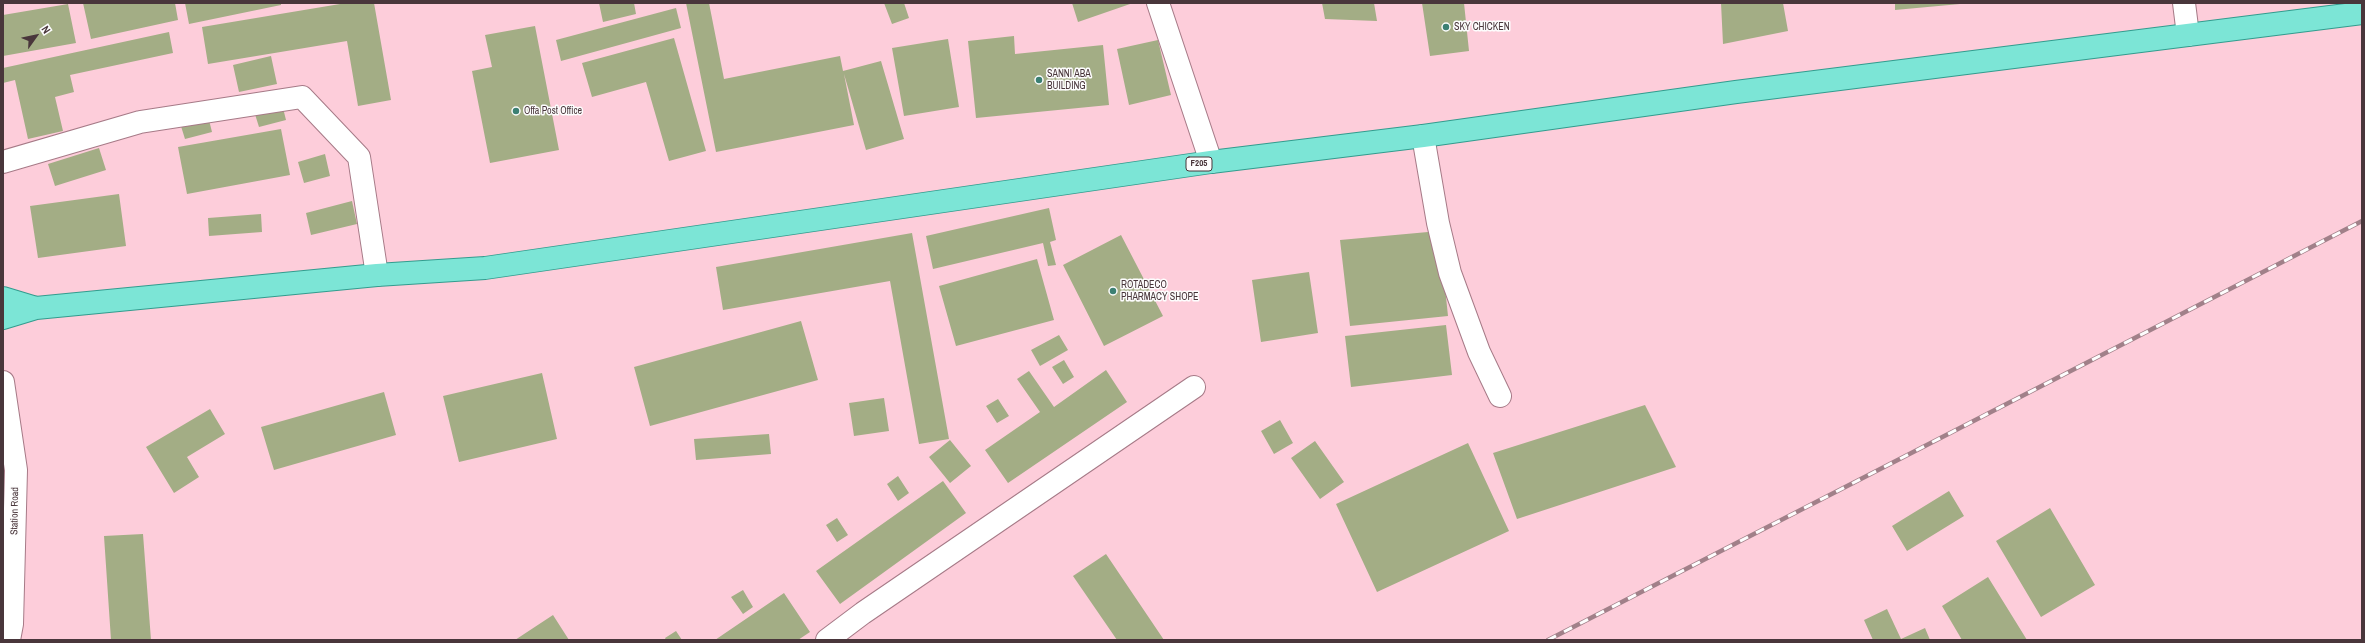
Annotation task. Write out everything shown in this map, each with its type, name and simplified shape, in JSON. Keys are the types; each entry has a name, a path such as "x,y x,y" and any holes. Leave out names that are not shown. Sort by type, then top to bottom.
{"main road":[{"name":"F205","path":"3,318 36,308 377,275 485,268 1211,162 1423,136 1736,92 2362,13"},
{"name":"F205","path":"3,298 36,308"}],"street":[{"path":"1158,3 1211,162"},
{"path":"2184,3 2188,35"},
{"path":"3,162 140,122 302,97 359,157 377,275"},
{"path":"1423,136 1438,223 1450,273 1479,352 1500,396"},
{"name":"Station Road","path":"3,382 16,470 12,624 9,640"},
{"path":"827,640 863,613 1194,388"}],"building":[{"path":"83,3 175,3 178,20 91,39"},
{"path":"185,3 281,3 281,5 189,24"},
{"path":"346,3 374,3 391,100 358,106 347,41 208,64 202,27"},
{"path":"599,3 634,3 636,14 603,22"},
{"path":"686,3 709,3 724,79 840,56 843,71 881,61 904,139 866,150 844,74 854,125 716,152"},
{"path":"884,3 904,3 909,18 892,24"},
{"path":"1072,3 1133,3 1078,22"},
{"path":"1322,3 1374,3 1377,21 1325,19"},
{"name":"SKY CHICKEN","path":"1422,3 1464,3 1469,51 1430,56"},
{"path":"1721,3 1783,3 1788,31 1723,44"},
{"path":"1895,3 1960,3 1960,4 1895,10"},
{"path":"68,4 76,43 3,56 3,15"},
{"path":"676,8 681,28 561,61 556,40"},
{"name":"Offa Post Office","path":"535,26 559,150 490,163 472,71 492,67 485,35"},
{"path":"169,32 173,53 70,75 74,92 55,97 63,131 28,139 15,80 3,83 3,68"},
{"name":"SANNI ABA BUILDING","path":"1014,36 1015,54 1103,45 1109,105 976,118 968,41"},
{"path":"674,38 706,151 669,161 646,82 592,97 582,63"},
{"path":"948,39 959,107 904,116 892,48"},
{"path":"1158,40 1171,95 1129,105 1117,49"},
{"path":"271,56 277,84 239,92 233,65"},
{"path":"282,104 286,120 259,127 254,111"},
{"path":"208,116 212,132 185,139 180,123"},
{"path":"281,129 290,175 187,194 178,147"},
{"path":"99,148 106,170 55,186 48,164"},
{"path":"325,154 330,176 304,183 298,162"},
{"path":"119,194 126,246 38,258 30,206"},
{"path":"352,201 357,224 311,235 306,213"},
{"path":"1049,208 1056,240 1050,242 1056,265 1048,266 1043,243 933,269 926,236"},
{"path":"261,214 262,232 209,236 208,218"},
{"path":"1439,231 1448,316 1350,326 1340,240"},
{"path":"912,233 949,439 919,444 890,281 723,310 716,267"},
{"name":"ROTADECO PHARMACY SHOPE","path":"1121,235 1163,316 1104,346 1063,265"},
{"path":"1037,259 1054,320 956,346 939,286"},
{"path":"1309,272 1318,333 1261,342 1252,280"},
{"path":"801,321 818,380 650,426 634,367"},
{"path":"1446,325 1452,375 1351,387 1345,336"},
{"path":"1059,335 1068,350 1040,366 1031,350"},
{"path":"1064,360 1074,377 1063,384 1052,367"},
{"path":"1106,370 1127,402 1008,483 985,450 1040,412 1017,379 1029,371 1054,407"},
{"path":"542,373 557,439 459,462 443,396"},
{"path":"384,392 396,435 274,470 261,427"},
{"path":"884,398 889,431 854,436 849,403"},
{"path":"998,399 1009,416 997,423 986,406"},
{"path":"1645,405 1676,467 1517,519 1493,453"},
{"path":"210,409 225,434 187,457 199,477 174,493 146,447"},
{"path":"1280,420 1293,443 1274,454 1261,431"},
{"path":"769,434 771,454 696,460 694,439"},
{"path":"950,440 971,466 950,483 929,457"},
{"path":"1315,441 1344,482 1320,499 1291,458"},
{"path":"1468,443 1509,531 1377,592 1336,504"},
{"path":"898,476 909,493 898,501 887,484"},
{"path":"943,481 966,513 840,604 816,571"},
{"path":"1949,491 1964,516 1907,551 1892,526"},
{"path":"2050,508 2095,585 2041,617 1996,541"},
{"path":"837,518 848,535 837,542 826,525"},
{"path":"143,534 151,640 111,640 104,536"},
{"path":"1106,554 1164,640 1117,640 1073,576"},
{"path":"1988,577 2027,640 1962,640 1942,606"},
{"path":"743,590 753,607 743,614 731,597"},
{"path":"784,593 810,632 798,640 715,640"},
{"path":"1887,609 1901,639 1925,628 1930,640 1873,640 1864,620"},
{"path":"553,615 569,640 515,640"},
{"path":"676,631 682,640 666,640 665,638"}],"railway":[{"path":"1548,640 2362,221"}],"place":[{"name":"SKY CHICKEN","path":"1446,27"},
{"name":"SANNI ABA BUILDING","path":"1039,80"},
{"name":"Offa Post Office","path":"516,111"},
{"name":"ROTADECO PHARMACY SHOPE","path":"1113,291"}]}
